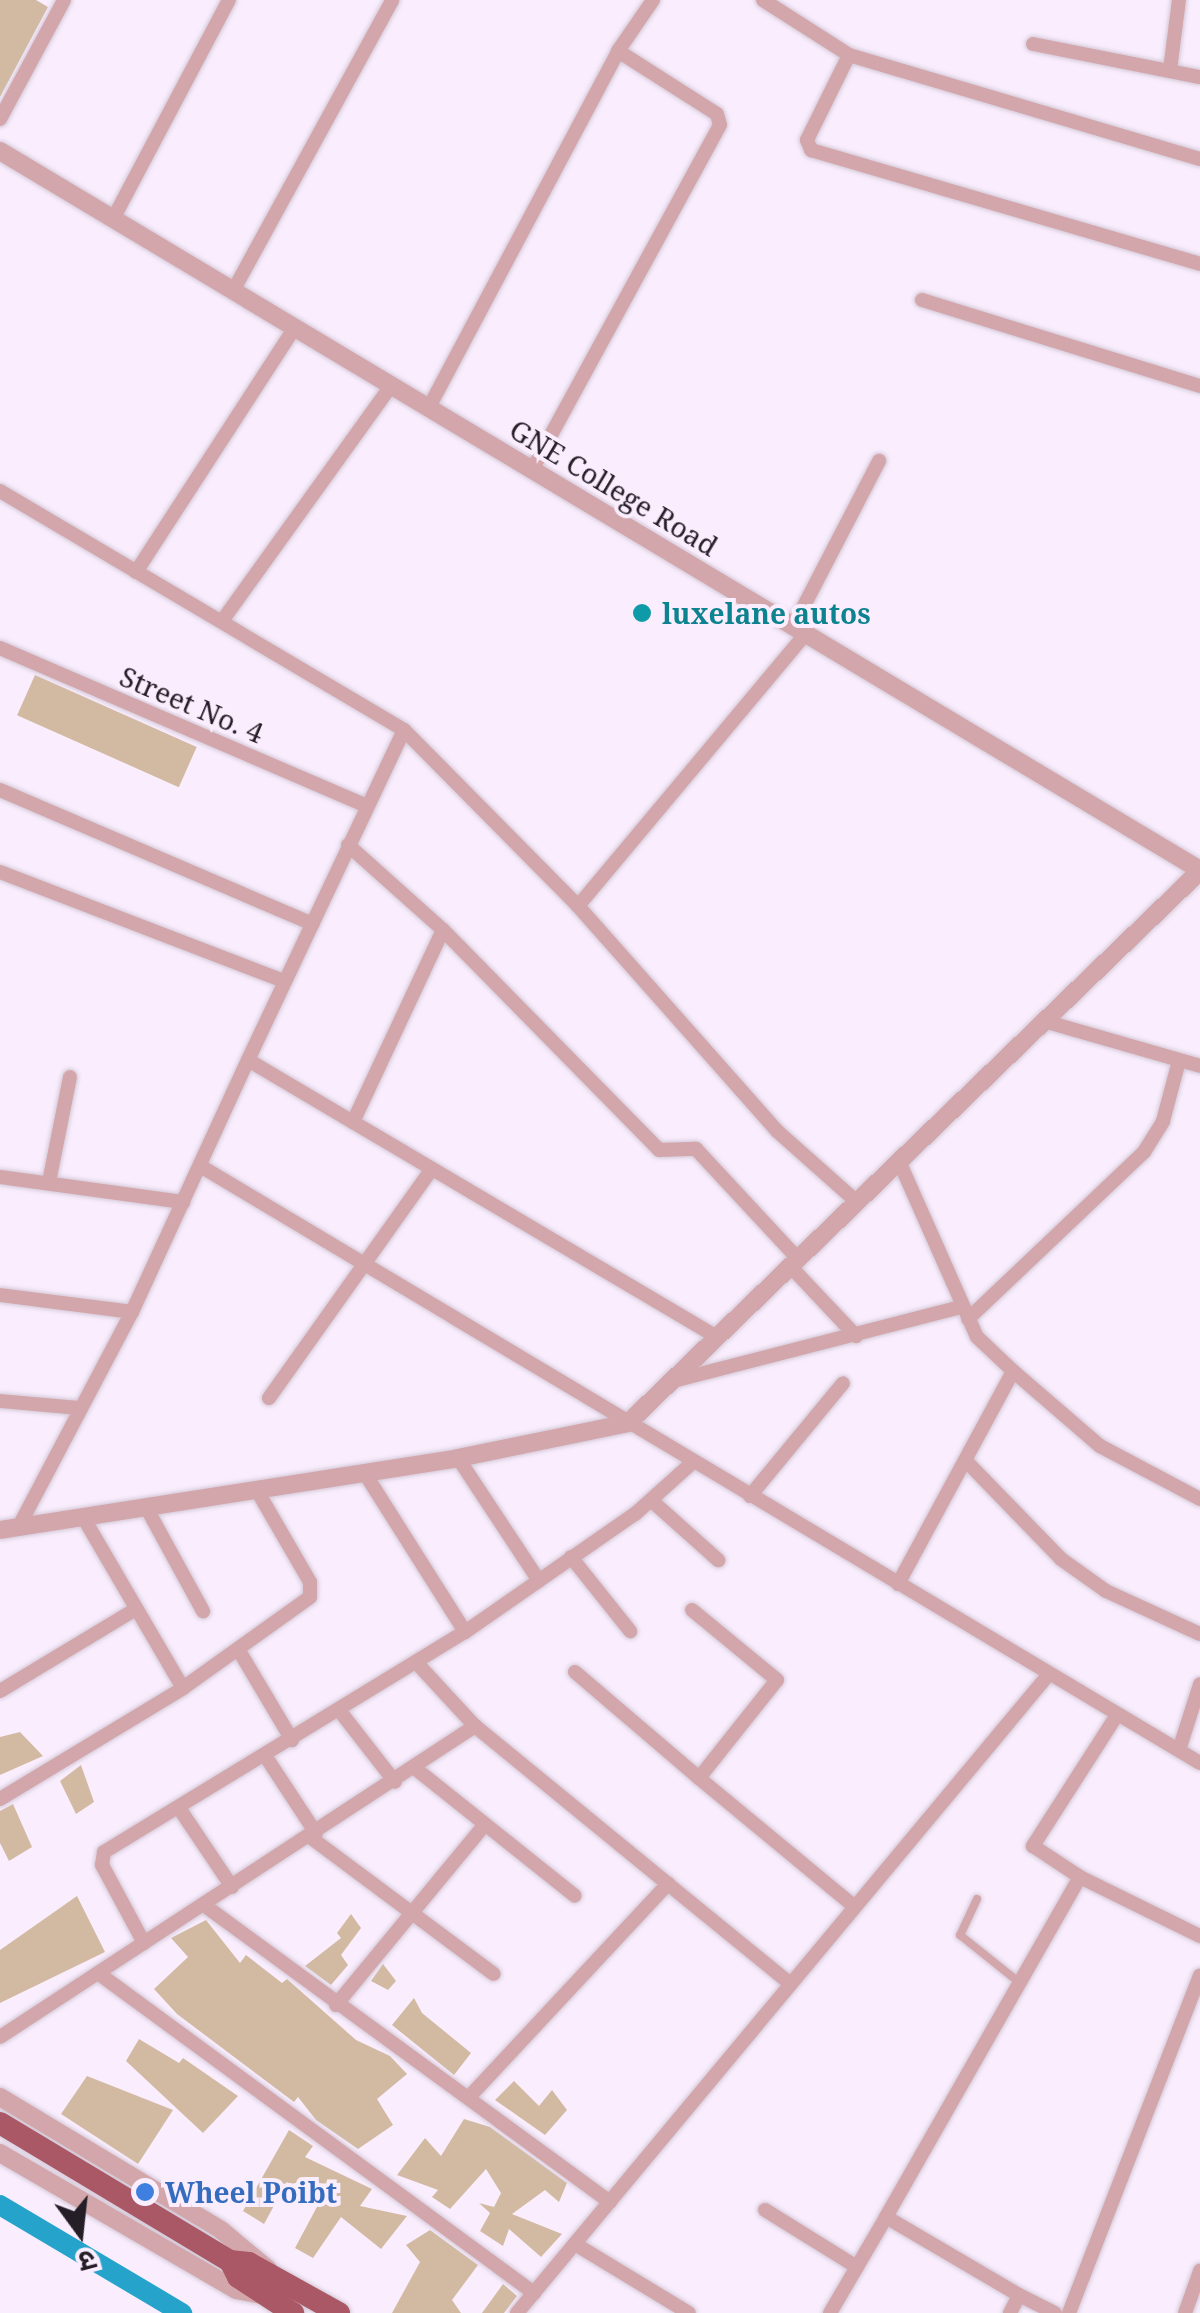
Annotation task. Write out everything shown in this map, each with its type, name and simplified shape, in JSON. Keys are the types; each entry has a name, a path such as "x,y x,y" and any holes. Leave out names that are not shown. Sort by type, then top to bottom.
{"highway":[{"path":"0,2123 268,2286 339,2313"},
{"path":"268,2286 293,2313"}],"street":[{"path":"0,119 64,0"},
{"path":"113,219 229,0"},
{"path":"233,291 392,0"},
{"path":"428,409 618,52 653,0"},
{"path":"763,0 849,55 1200,159"},
{"path":"1170,70 1179,0"},
{"path":"1033,44 1200,77"},
{"path":"531,470 720,125 717,114 618,52"},
{"path":"849,55 807,140 811,150 1200,264"},
{"name":"GNE College Road","path":"0,151 1200,871"},
{"path":"922,300 1200,386"},
{"path":"136,572 294,330"},
{"path":"222,621 390,388"},
{"path":"578,906 801,629 879,461"},
{"path":"0,491 404,730 578,906 777,1131 858,1202"},
{"name":"Street No. 4","path":"0,648 365,805"},
{"path":"9,1529 132,1312 202,1167 365,805 404,730"},
{"path":"0,790 312,924"},
{"path":"348,845 443,930 660,1150 696,1149 856,1336"},
{"path":"9,1529 458,1458 628,1424 1200,871"},
{"path":"0,872 284,981"},
{"path":"353,1122 443,930"},
{"path":"1046,1022 1200,1066"},
{"path":"248,1060 717,1337"},
{"path":"673,1381 965,1313 1144,1152 1163,1121 1178,1060"},
{"path":"49,1182 70,1076"},
{"path":"900,1163 965,1313 1013,1371 1113,1454 1200,1499"},
{"path":"202,1167 1200,1763"},
{"path":"269,1398 360,1263 432,1169"},
{"path":"0,1177 183,1202"},
{"path":"0,1294 132,1312"},
{"path":"898,1584 968,1463 1013,1371"},
{"path":"750,1496 843,1383"},
{"path":"0,1401 78,1408"},
{"path":"458,1458 539,1581"},
{"path":"144,1943 100,1858 465,1632 652,1501 693,1462"},
{"path":"968,1463 1061,1559 1106,1591 1200,1634"},
{"path":"364,1472 465,1632"},
{"path":"0,1799 183,1688 312,1590 256,1489"},
{"path":"652,1501 718,1560"},
{"path":"146,1507 203,1611"},
{"path":"83,1516 183,1688"},
{"path":"571,1557 630,1630"},
{"path":"0,1691 136,1609"},
{"path":"692,1610 776,1680 699,1778"},
{"path":"238,1649 292,1740"},
{"path":"416,1662 475,1726 788,1982"},
{"path":"575,1672 854,1906"},
{"path":"517,2313 788,1982 1049,1674"},
{"path":"1179,1750 1200,1684"},
{"path":"339,1710 395,1782"},
{"path":"1117,1715 1034,1840 1038,1852 1200,1936"},
{"path":"0,2037 416,1769 475,1726"},
{"path":"266,1757 313,1836 494,1974"},
{"path":"416,1769 575,1896"},
{"path":"179,1808 232,1887"},
{"path":"336,2005 485,1824"},
{"path":"836,2311 856,2268 1080,1877"},
{"path":"471,2096 668,1884"},
{"path":"204,1905 336,2005 471,2096 610,2202"},
{"path":"98,1973 534,2293"},
{"path":"1069,2313 1200,1974"},
{"path":"0,2097 221,2230 268,2286"},
{"path":"0,2153 236,2290 268,2286"},
{"path":"766,2210 856,2268"},
{"path":"886,2217 1055,2313"},
{"path":"575,2244 689,2313"},
{"path":"1185,2313 1200,2271"},
{"path":"1010,2313 1019,2295"}],"lane":[{"path":"977,1899 960,1936 1020,1983"}],"building":[{"path":"0,0 36,0 48,7 0,97"},
{"path":"35,675 197,747 179,787 17,715"},
{"path":"20,1732 43,1756 0,1775 0,1737"},
{"path":"81,1765 94,1802 76,1814 60,1781"},
{"path":"13,1804 32,1847 9,1861 0,1843 0,1811"},
{"path":"77,1896 105,1952 0,2003 0,1950"},
{"path":"351,1914 361,1928 341,1955 348,1965 331,1985 305,1966 341,1938 337,1933"},
{"path":"206,1920 240,1963 246,1955 282,1983 287,1979 356,2040 390,2056 407,2074 377,2099 393,2125 358,2149 316,2120 298,2097 294,2102 177,2014 154,1989 188,1957 171,1938"},
{"path":"383,1964 396,1981 388,1990 371,1981"},
{"path":"414,1998 422,2013 471,2053 454,2075 392,2025"},
{"path":"139,2039 179,2063 183,2058 238,2096 203,2133 126,2061"},
{"path":"87,2076 173,2110 138,2164 61,2114"},
{"path":"514,2081 539,2106 552,2090 567,2110 545,2135 495,2100"},
{"path":"464,2119 490,2127 567,2183 559,2202 545,2190 512,2214 562,2234 541,2257 509,2229 503,2246 480,2231 490,2213 479,2203 494,2207 501,2193 486,2169 450,2209 432,2197 438,2190 397,2175 425,2138 441,2156"},
{"path":"289,2130 313,2146 305,2157 372,2189 360,2206 407,2216 381,2249 341,2217 313,2258 295,2248 319,2203 287,2182 264,2224 243,2211"},
{"path":"430,2230 478,2265 452,2300 461,2313 392,2313 420,2262 406,2245"},
{"path":"503,2284 517,2296 504,2313 482,2313"}],"waterway":[{"path":"0,2205 182,2313"}],"place":[{"name":"luxelane autos","path":"642,613"},
{"name":"Wheel Poibt","path":"145,2192"}]}
